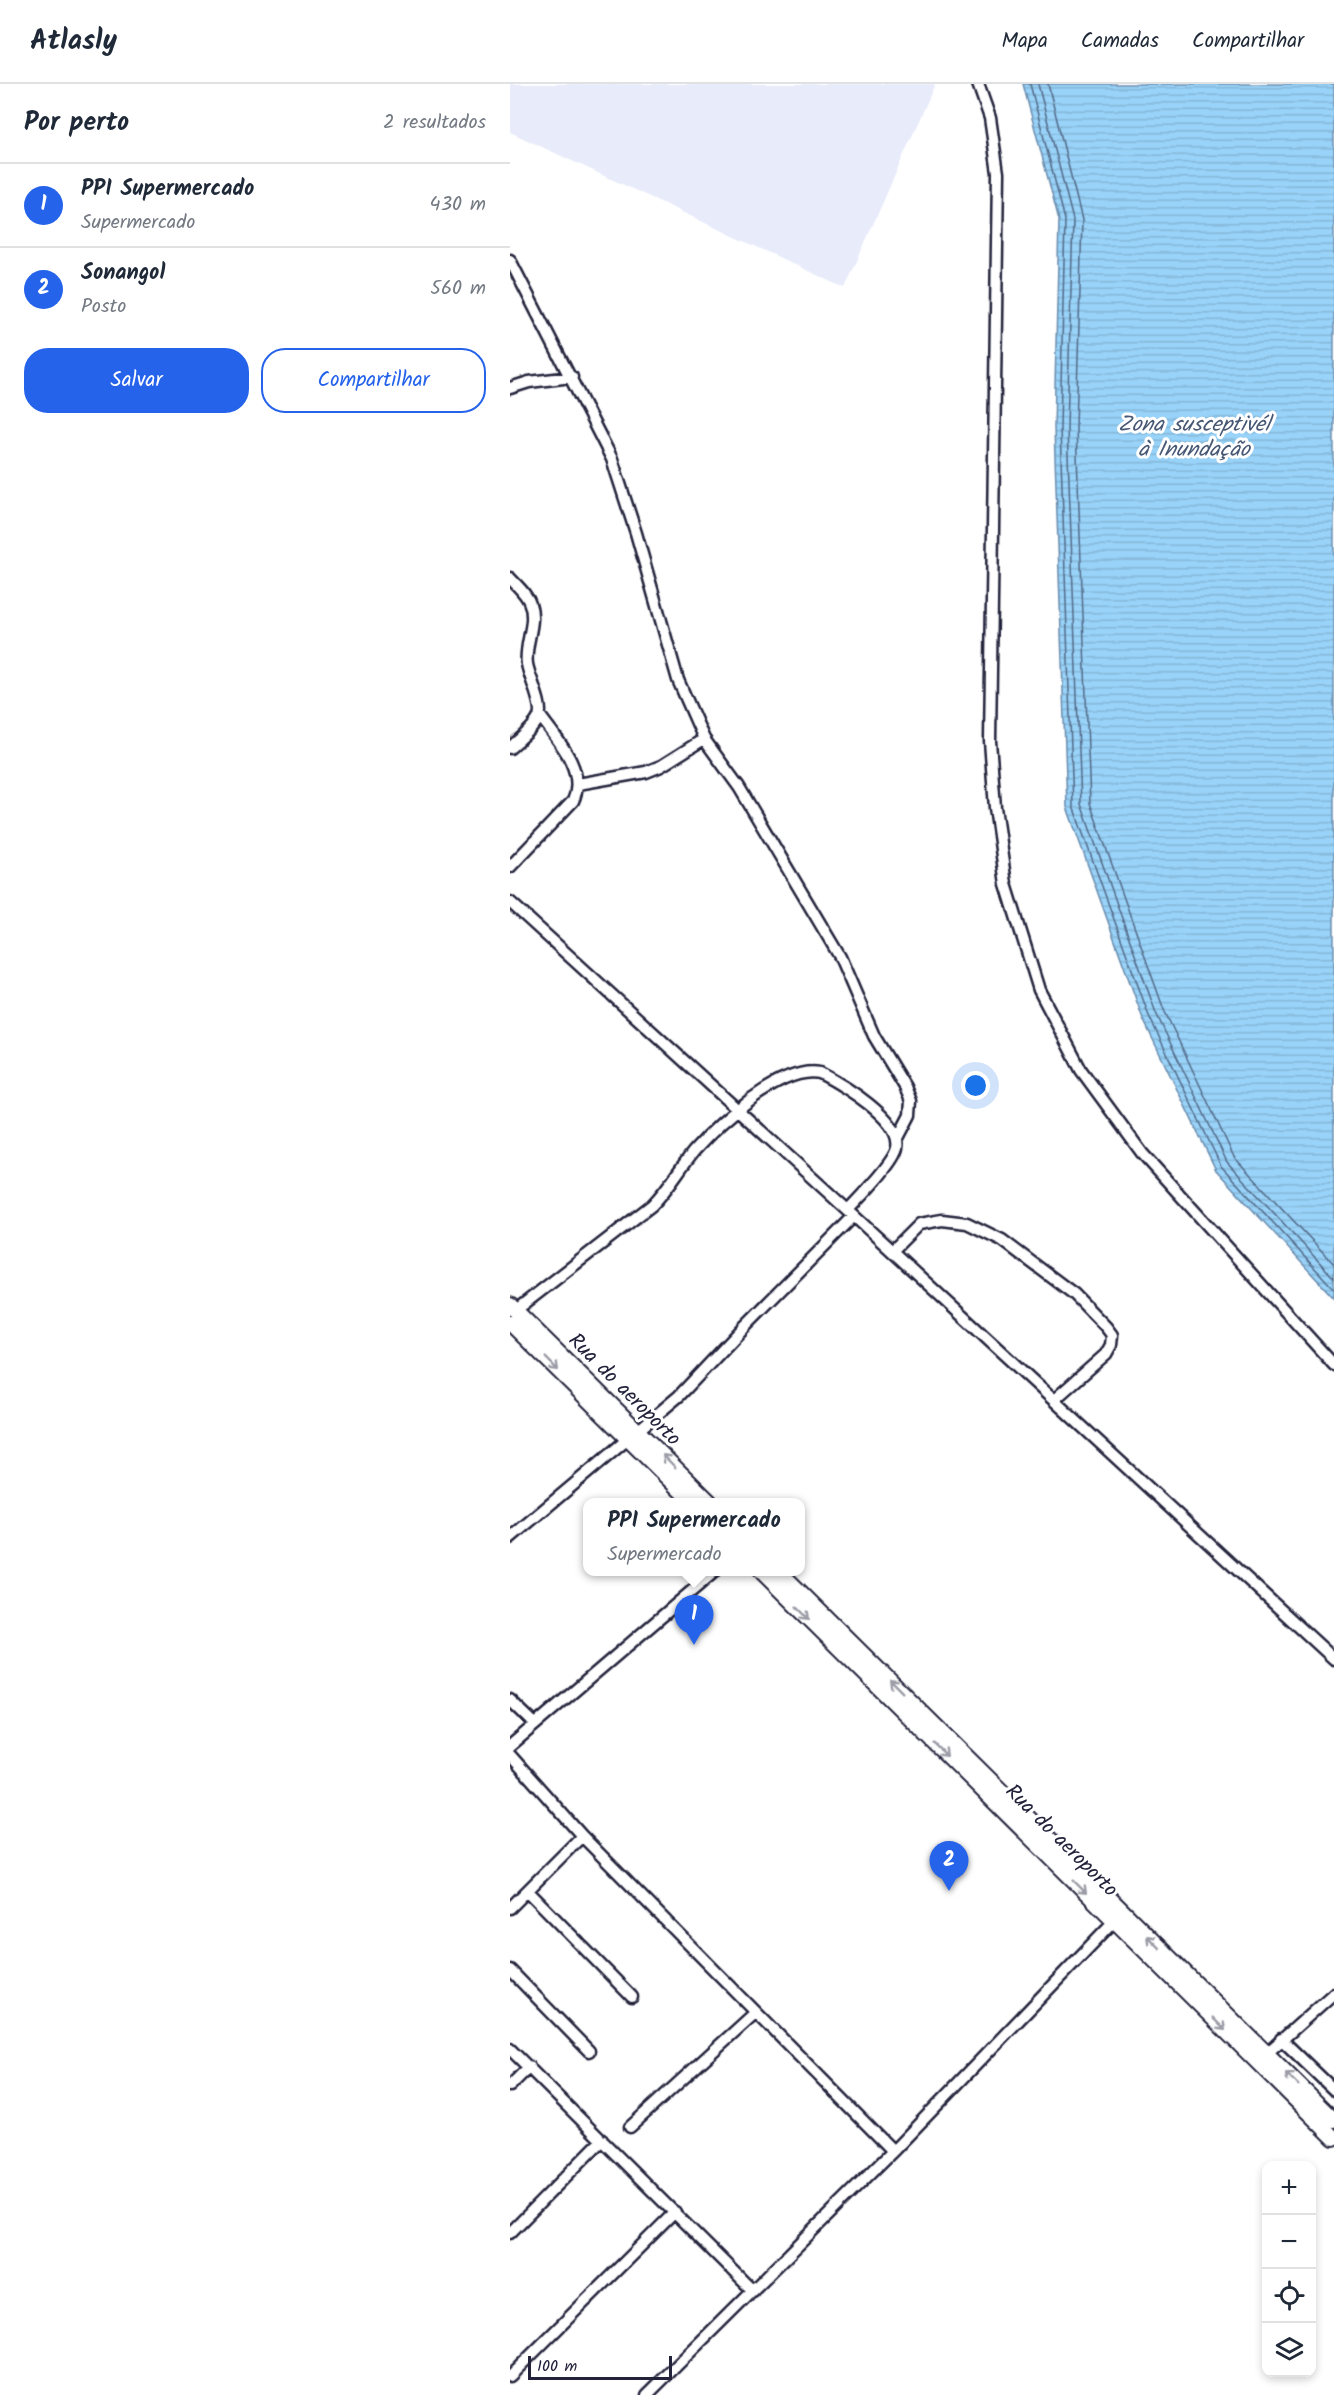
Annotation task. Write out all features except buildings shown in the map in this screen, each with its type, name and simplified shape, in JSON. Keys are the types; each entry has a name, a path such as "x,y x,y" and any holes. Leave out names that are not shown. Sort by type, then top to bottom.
{"main road":[{"name":"Rua do aeroporto","path":"512,1312 633,1434 704,1498"},
{"name":"Rua do aeroporto","path":"633,1434 688,1498"},
{"name":"Rua do aeroporto","path":"766,1576 1119,1917 1334,2120"},
{"name":"Rua do aeroporto","path":"784,1576 1334,2138"}],"street":[{"path":"978,84 990,118 998,173 990,741 995,808 1006,884 1039,990 1081,1070 1142,1153 1334,1365"},
{"path":"510,260 572,377 612,459 636,533 678,681 704,739 739,787 840,957 874,1036 911,1101 910,1115 898,1138 897,1149 892,1160 851,1213 690,1387 510,1538"},
{"path":"510,388 529,381 572,377"},
{"path":"510,578 531,605 527,663 540,707 540,716 533,726 510,748"},
{"path":"510,867 573,801 578,784 561,743 540,716"},
{"path":"578,784 646,772 661,766 704,739"},
{"path":"510,902 1334,1659"},
{"path":"512,1312 652,1205 669,1188 696,1149 737,1110 774,1085 800,1074 812,1072 826,1077 861,1099 889,1122 898,1138"},
{"path":"892,1251 919,1224 942,1220 967,1223 1002,1240 1074,1294 1107,1327 1112,1335 1111,1345 1106,1354 1054,1400"},
{"path":"510,1746 709,1576"},
{"path":"510,1700 535,1724"},
{"path":"510,1755 582,1836 893,2151"},
{"path":"510,1908 582,1836"},
{"path":"528,1891 632,1997"},
{"path":"647,2395 893,2151 1119,1917"},
{"path":"510,1970 589,2051"},
{"path":"1266,2054 1334,1993"},
{"path":"630,2127 755,2013"},
{"path":"1281,2039 1334,2090"},
{"path":"510,2049 753,2291"},
{"path":"510,2086 529,2067"},
{"path":"510,2234 602,2140"},
{"path":"510,2376 675,2212"}],"shaded area":[{"path":"510,84 935,84 845,288 510,132"}],"water":[{"name":"Zona susceptivél à Inundação","path":"1023,84 1334,84 1334,1298 1216,1170 1143,1019 1067,807 1054,428 1059,220"}],"place":[{"name":"PPI Supermercado","path":"694,1645"},
{"name":"Sonangol","path":"949,1891"}]}
